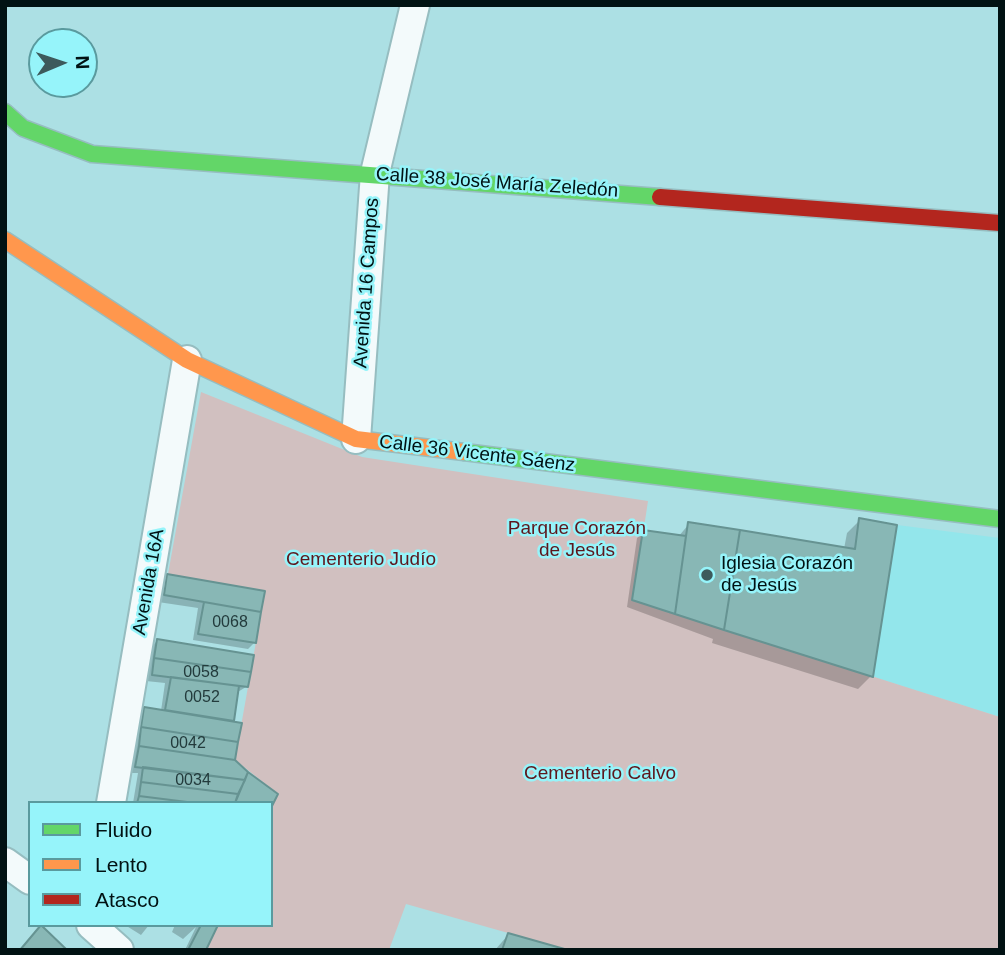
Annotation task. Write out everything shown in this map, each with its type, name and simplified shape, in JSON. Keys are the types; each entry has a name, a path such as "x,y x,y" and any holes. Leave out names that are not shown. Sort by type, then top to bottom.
{"street":[{"name":"Avenida 16 Campos","path":"356,439 375,173 415,5"},
{"name":"Calle 38 José María Zeledón","path":"5,112 23,128 92,154 375,173 1000,223"},
{"name":"Calle 36 Vicente Sáenz","path":"5,240 92,300 187,360 356,439 1000,519"},
{"name":"Avenida 16A","path":"111,801 187,360"},
{"path":"5,862 28,879"},
{"path":"93,927 119,950"}],"shaded area":[{"path":"897,525 1000,538 1000,717 873,677"}],"green space":[{"name":"Cementerio Calvo","path":"201,392 362,457 648,501 633,600 1000,717 1000,950 568,950 406,904 389,950 206,950 217,927 273,927 273,804 278,794 235,760 265,591 168,574"}],"building":[{"path":"859,518 897,525 873,677 724,630 740,530 855,549"},
{"name":"Iglesia Corazón de Jesús","path":"688,522 740,530 724,630 675,614"},
{"path":"643,530 686,536 675,614 632,600"},
{"path":"167,574 265,591 261,612 164,595"},
{"path":"204,602 261,612 256,643 198,634"},
{"path":"157,639 254,655 251,672 154,658"},
{"path":"154,658 251,672 248,687 152,675"},
{"path":"171,677 239,686 234,721 165,710"},
{"path":"144,707 242,723 238,742 141,727"},
{"path":"141,727 238,742 235,760 139,746"},
{"path":"139,746 235,760 248,772 245,780 135,767"},
{"path":"143,767 245,780 238,794 141,782"},
{"path":"248,772 278,794 273,804 273,801 236,801"},
{"path":"141,782 238,794 236,801 179,801 139,796"},
{"path":"139,796 179,801 138,801"},
{"path":"39,927 43,927 67,950 20,950"},
{"path":"200,927 217,927 206,950 188,950"},
{"path":"508,933 568,950 502,950"}],"traffic: fast":[{"path":"5,112 23,128 92,154 660,197"},
{"path":"464,452 1000,519"}],"traffic: slow":[{"path":"5,240 187,360 356,439 464,452"}],"traffic: jam":[{"path":"660,197 1000,223"}],"place":[{"name":"Iglesia Corazón de Jesús","path":"707,575"}],"park label":[{"name":"Parque Corazón de Jesús","path":"577,540"},
{"name":"Cementerio Judío","path":"361,560"}]}
